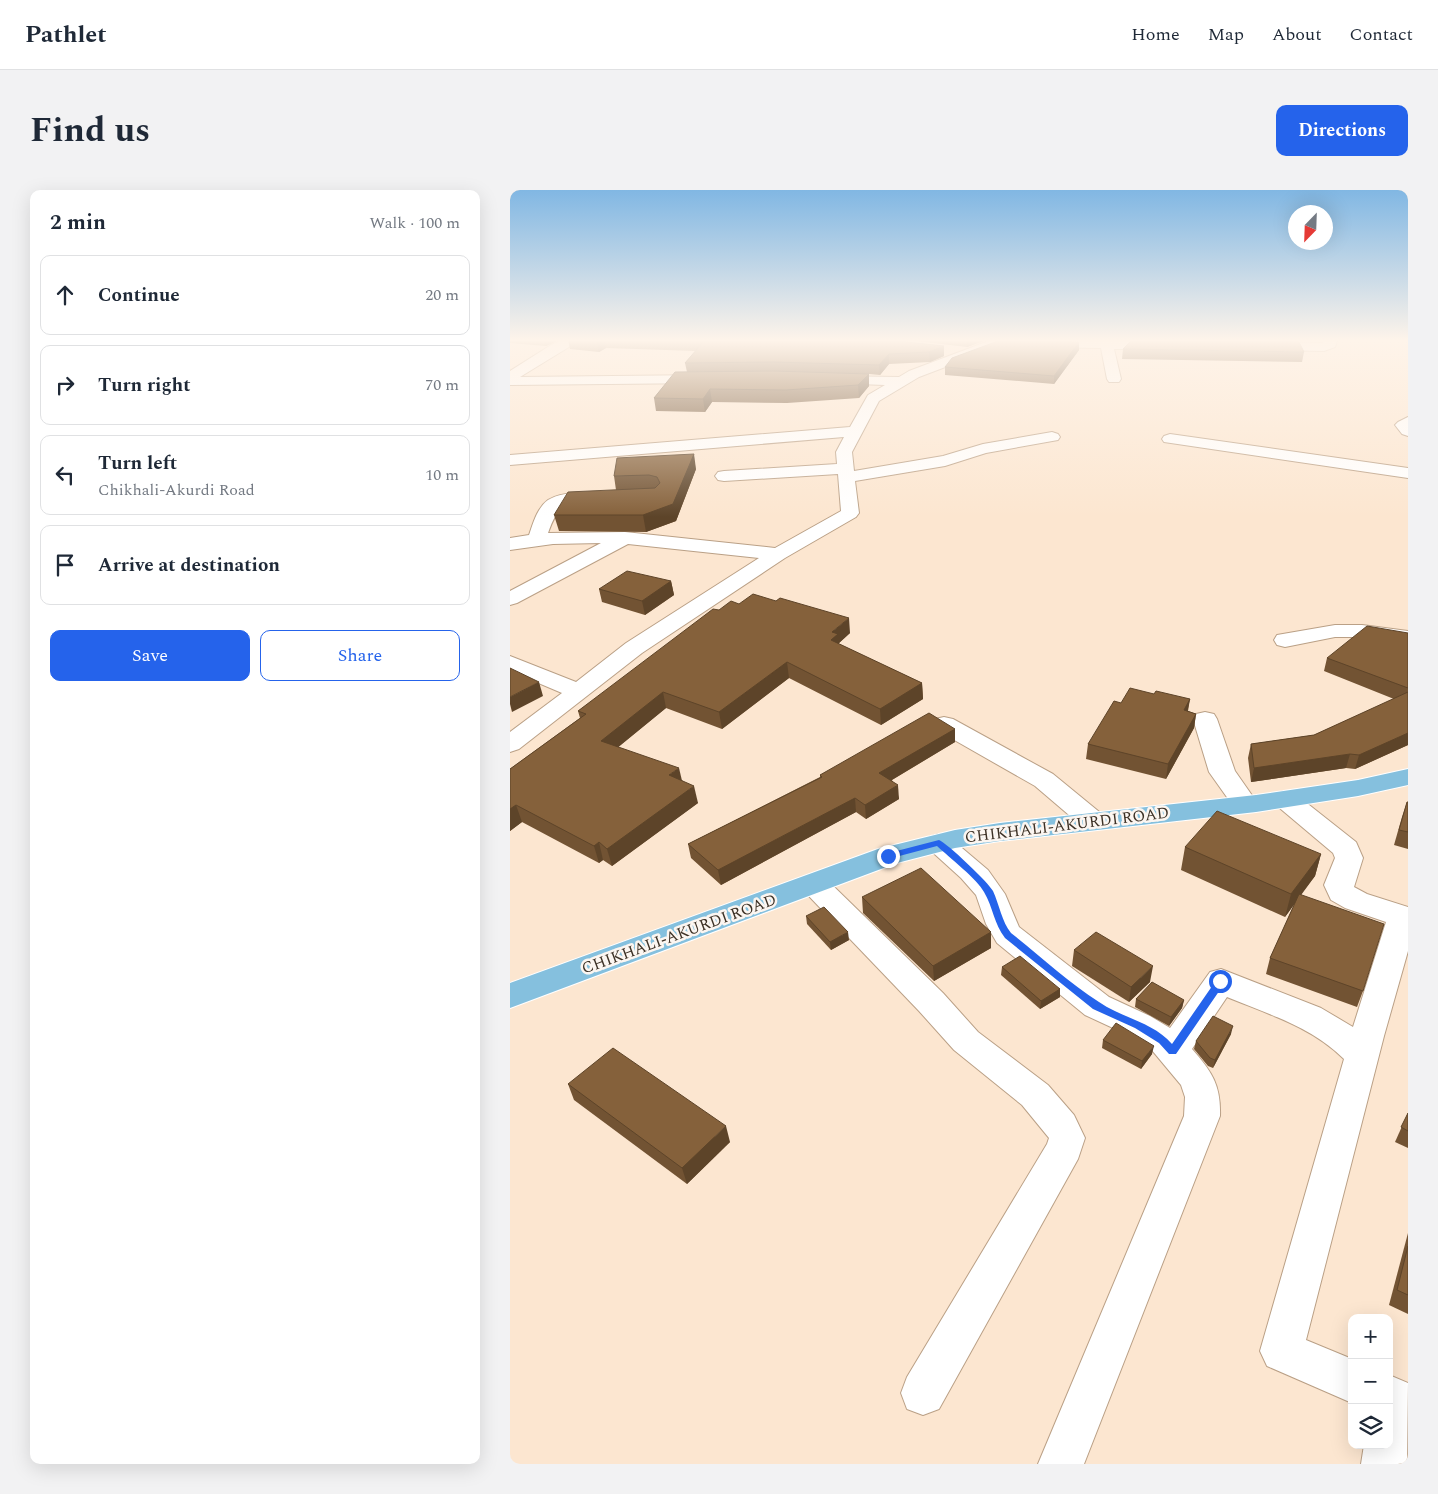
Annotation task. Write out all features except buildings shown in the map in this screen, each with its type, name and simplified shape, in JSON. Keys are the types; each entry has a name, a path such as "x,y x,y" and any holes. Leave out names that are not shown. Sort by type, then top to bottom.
{"main road":[{"name":"CHIKHALI-AKURDI ROAD","path":"510,996 888,856 939,843 1000,832 1285,799 1366,787 1408,777"}],"street":[{"path":"510,744 634,648 778,554 850,513 844,452 873,398"},
{"path":"1408,422 1403,426 1408,431"},
{"path":"510,460 856,431"},
{"path":"724,476 846,473 945,461 983,450 1052,436"},
{"path":"1170,439 1408,472"},
{"path":"537,538 550,508 560,501 614,499"},
{"path":"510,544 537,538 561,536 626,538 778,554"},
{"path":"510,599 626,538"},
{"path":"1285,640 1335,631 1362,631 1408,638"},
{"path":"510,663 578,691"},
{"path":"1205,719 1222,772 1245,804"},
{"path":"944,724 1044,780 1093,821"},
{"path":"1285,799 1346,849 1349,858 1339,885 1341,893 1356,901 1406,917 1362,1056 1282,1351 1348,1379"},
{"path":"939,843 988,889 999,914 1002,928 1008,935 1097,1006 1138,1025 1163,1040 1196,1078 1203,1097 1202,1116 1061,1464"},
{"path":"814,884 931,1002 966,1041 1035,1095 1061,1126 1068,1138 1065,1148 923,1393"},
{"path":"1172,1051 1220,981 1309,1017 1343,1037 1362,1056"},
{"path":"1384,1464 1386,1449"}],"route":[{"path":"888,856 939,843 988,889 999,914 1002,928 1008,935 1097,1006 1138,1025 1163,1040 1172,1051 1220,981"}]}
